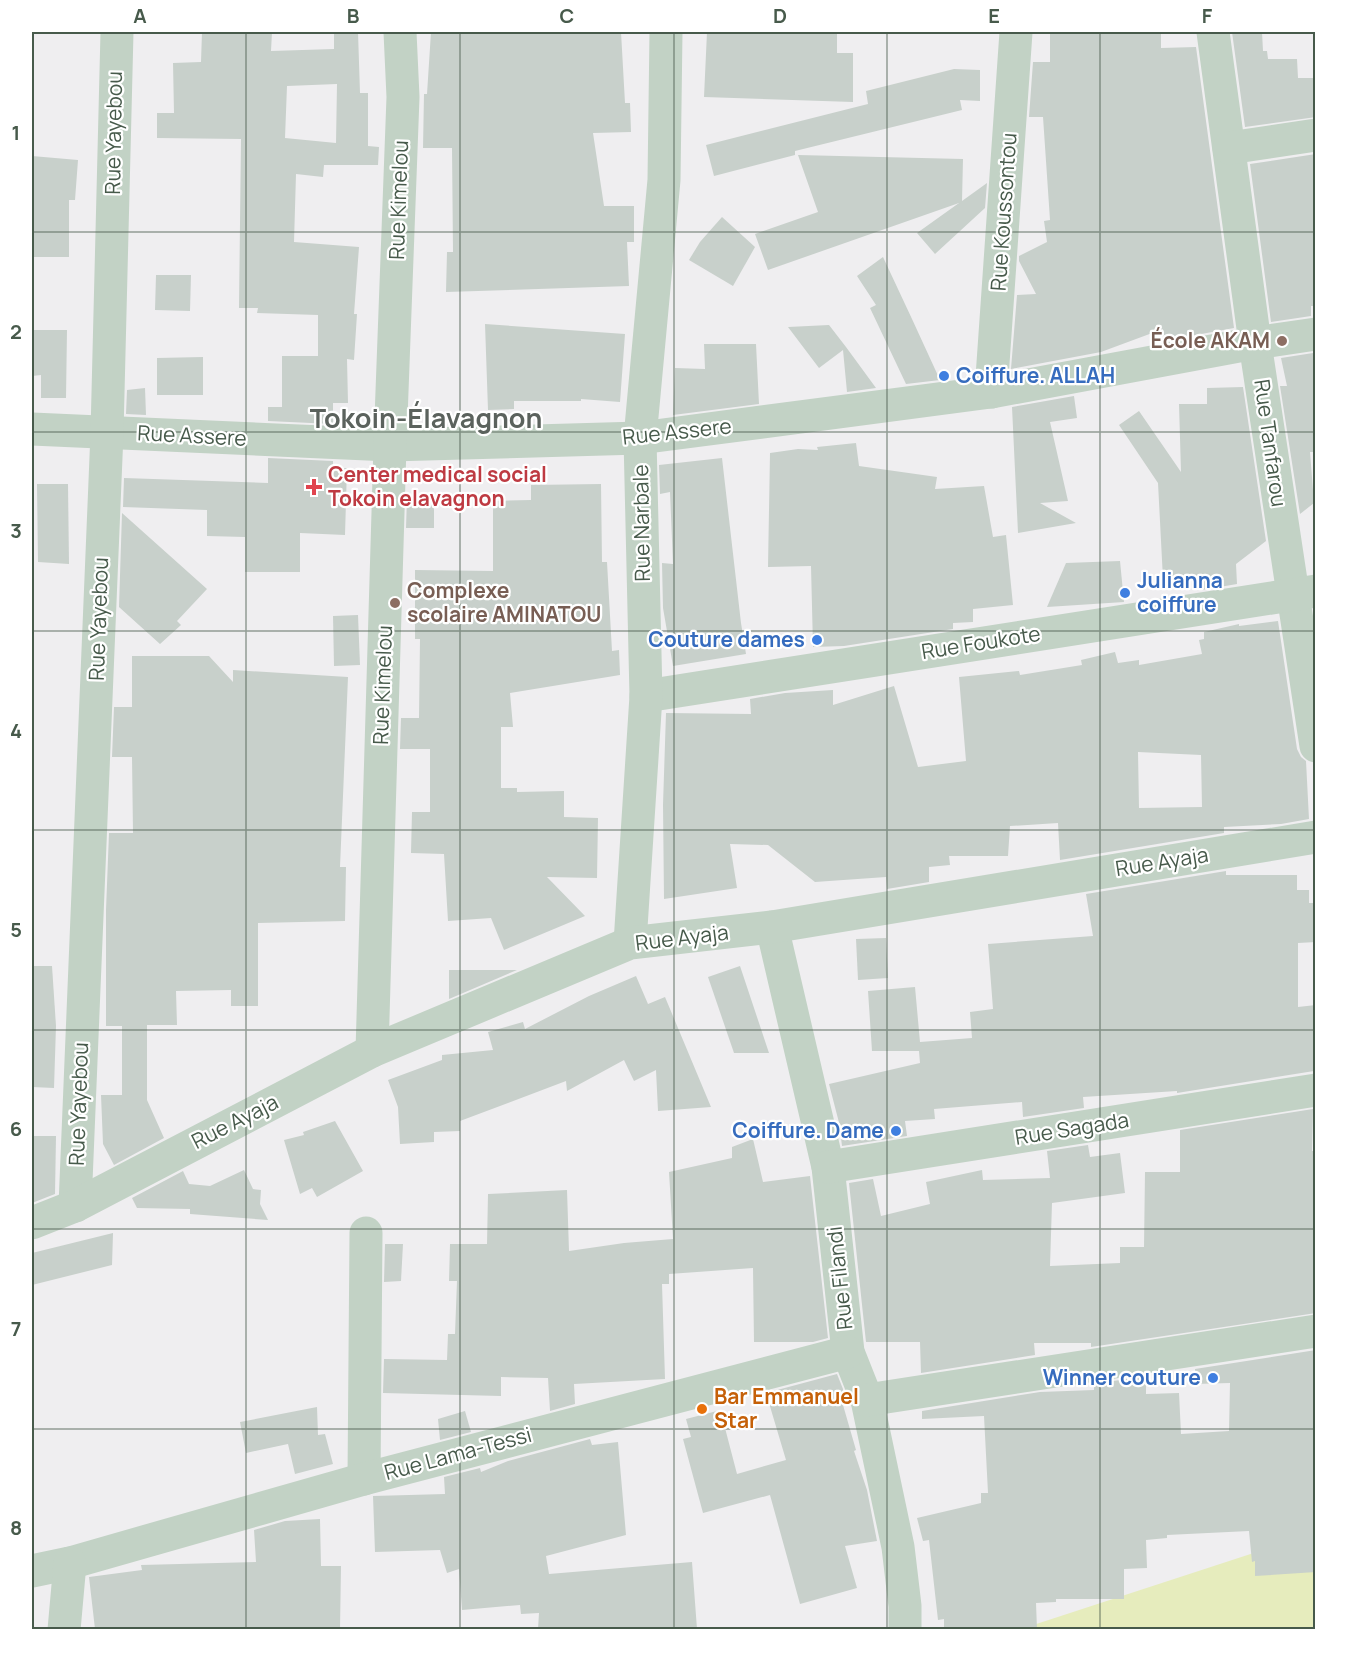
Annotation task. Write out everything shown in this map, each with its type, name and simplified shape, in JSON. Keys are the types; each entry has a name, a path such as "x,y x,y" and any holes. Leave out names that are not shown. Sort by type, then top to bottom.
{"street":[{"name":"Rue Yayebou","path":"75,1206 107,433 117,32"},
{"name":"Rue Kimelou","path":"372,1051 403,97 400,32"},
{"name":"Rue Narbale","path":"630,943 646,696 640,438 663,180 666,32"},
{"name":"Rue Koussontou","path":"992,392 1016,32"},
{"name":"Rue Tanfarou","path":"1213,32 1255,343 1304,593 1316,746"},
{"path":"1228,148 1316,135"},
{"name":"Rue Assere","path":"32,429 390,445 640,438 992,392 1255,343 1316,334"},
{"name":"Rue Foukote","path":"646,696 1304,593"},
{"name":"Rue Ayaja","path":"32,1223 75,1206 372,1051 630,943 772,927 1316,837"},
{"name":"Rue Filandi","path":"772,927 828,1167 849,1352 867,1400 898,1547 905,1606 905,1629"},
{"name":"Rue Sagada","path":"828,1167 1316,1090"},
{"path":"364,1479 366,1233"},
{"path":"867,1400 1316,1331"},
{"name":"Rue Lama-Tessi","path":"32,1571 70,1563 364,1479 849,1352"},
{"path":"64,1629 70,1563"}],"green space":[{"path":"1315,1533 1315,1629 1021,1629"}],"building":[{"path":"202,32 272,32 271,51 334,49 334,32 358,32 360,93 368,93 368,146 379,147 378,165 324,165 323,177 296,174 294,242 359,247 354,314 357,314 354,360 347,359 348,403 333,403 333,424 268,421 268,407 282,407 282,356 318,356 318,315 257,313 258,308 239,308 241,139 157,138 157,113 174,113 173,63 201,62","holes":["337,84 336,143 285,138 287,86"]},
{"path":"431,32 621,32 625,103 630,103 631,132 593,133 604,206 634,206 634,242 627,242 629,286 446,292 447,252 453,252 452,148 423,148 424,94 427,94"},
{"path":"707,32 837,32 837,53 853,53 853,102 704,97"},
{"path":"1050,32 1161,32 1161,48 1196,47 1234,328 1163,341 1163,329 1101,352 1011,369 1017,295 1036,294 1019,261 1019,256 1047,242 1044,221 1050,220 1043,117 1029,117 1033,62 1050,62"},
{"path":"1232,32 1262,32 1263,51 1267,51 1268,59 1297,59 1298,78 1316,78 1316,117 1245,127"},
{"path":"954,69 980,70 980,101 960,100 962,110 795,151 795,155 714,176 706,145 868,104 866,91"},
{"path":"1316,154 1316,306 1311,306 1311,316 1271,322 1250,164"},
{"path":"798,155 963,159 962,201 987,183 985,208 935,254 917,233 959,203 768,270 755,234 818,212"},
{"path":"32,156 78,160 75,200 69,200 69,257 32,257"},
{"path":"722,217 755,247 733,286 689,260 700,242"},
{"path":"883,257 940,380 906,384 870,308 876,305 857,276"},
{"path":"156,275 191,275 190,311 155,310"},
{"path":"485,324 625,334 620,402 581,399 581,401 514,401 514,409 488,410"},
{"path":"829,325 876,388 847,392 843,350 819,368 788,327"},
{"path":"32,330 67,330 66,398 41,398 41,375 32,376"},
{"path":"704,344 756,344 759,404 673,415 675,368 705,369"},
{"path":"1313,353 1313,361 1316,360 1316,442 1313,442 1313,452 1310,452 1314,503 1300,514 1280,386 1287,386 1281,358"},
{"path":"203,357 203,395 157,395 157,358"},
{"path":"1243,387 1266,541 1236,564 1237,584 1202,590 1201,585 1192,586 1192,578 1163,579 1158,483 1119,425 1139,411 1181,472 1179,404 1207,404 1207,388"},
{"path":"145,388 146,415 126,414 127,390"},
{"path":"1074,396 1077,418 1050,422 1068,501 1040,503 1076,523 1018,533 1012,407"},
{"path":"856,443 859,466 937,477 935,489 984,486 993,537 1006,535 1013,605 973,609 973,622 953,623 953,629 844,646 813,647 811,566 768,567 770,453 798,449 818,450 817,447"},
{"path":"268,458 333,461 333,468 347,468 345,535 300,533 300,572 245,572 245,537 207,536 207,510 123,507 124,478 268,483"},
{"path":"722,458 746,654 673,666 663,608 662,563 673,564 670,492 660,494 659,465"},
{"path":"37,484 68,484 69,564 38,562"},
{"path":"601,484 602,562 607,562 612,651 619,650 620,675 510,693 513,727 501,727 501,788 517,788 517,792 564,791 564,817 598,818 597,878 547,877 585,916 504,950 491,918 448,921 444,854 411,853 412,812 430,812 430,749 400,749 401,718 419,718 420,639 415,639 415,570 493,571 493,501 531,500 531,485"},
{"path":"407,496 434,496 434,528 406,528"},
{"path":"122,513 207,589 177,621 181,625 160,644 119,607"},
{"path":"1120,561 1124,602 1047,607 1066,563"},
{"path":"358,615 360,665 334,666 333,616"},
{"path":"1278,621 1297,749 1306,761 1309,819 1281,824 1224,827 1224,833 1060,860 1058,823 1010,826 1008,856 949,856 950,865 929,867 929,882 887,889 886,877 815,882 768,845 730,844 737,888 664,899 663,805 666,713 751,714 750,699 785,693 833,690 833,705 894,686 918,767 966,761 959,677 1019,671 1020,675 1082,665 1081,660 1115,652 1118,663 1139,660 1139,665 1202,654 1199,640 1204,639 1204,632 1239,624 1239,626","holes":["1138,752 1201,755 1202,807 1139,808"]},
{"path":"132,656 209,656 233,682 233,670 348,677 340,867 346,867 345,921 258,923 258,1006 231,1006 231,990 176,991 177,1025 147,1025 147,1100 164,1138 114,1165 103,1144 101,1095 122,1095 122,1026 106,1026 106,910 109,833 133,833 132,757 112,757 114,707 132,707"},
{"path":"1226,871 1226,875 1297,875 1297,890 1309,890 1309,903 1316,903 1316,942 1298,943 1298,1007 1316,1005 1316,1067 1314,1071 1177,1093 1177,1091 1083,1097 1084,1108 1023,1117 1022,1102 934,1109 935,1119 905,1121 907,1136 842,1146 841,1138 843,1138 829,1084 920,1063 919,1051 872,1051 868,991 915,987 920,1042 972,1038 970,1012 993,1009 988,944 1093,936 1086,894"},
{"path":"886,938 888,978 858,980 856,939"},
{"path":"32,966 52,966 56,1026 54,1088 32,1087"},
{"path":"740,966 769,1053 734,1053 708,977"},
{"path":"449,970 517,970 449,999"},
{"path":"636,976 648,1004 665,997 711,1107 658,1111 656,1070 634,1081 624,1060 567,1091 566,1081 460,1121 460,1131 434,1132 434,1142 400,1144 398,1107 388,1080 442,1060 442,1055 493,1050 488,1032 523,1022 525,1029 589,996"},
{"path":"1313,1109 1312,1151 1316,1151 1316,1313 1091,1347 1091,1343 1034,1343 1035,1355 921,1373 920,1342 866,1342 849,1183 873,1179 881,1216 930,1204 926,1182 982,1170 983,1180 1050,1178 1047,1151 1088,1145 1090,1157 1120,1153 1125,1193 1052,1203 1050,1266 1120,1263 1120,1247 1144,1247 1145,1172 1180,1172 1180,1130"},
{"path":"335,1121 363,1171 317,1197 312,1188 300,1194 284,1140 304,1135 303,1132"},
{"path":"32,1136 56,1136 55,1194 32,1203"},
{"path":"753,1139 763,1182 810,1176 828,1338 813,1342 754,1342 753,1268 669,1274 669,1284 662,1284 665,1379 574,1384 575,1404 550,1411 548,1378 501,1377 501,1396 383,1393 384,1359 447,1360 448,1334 455,1334 457,1281 449,1281 450,1244 487,1244 488,1194 567,1190 569,1251 673,1239 669,1172 732,1158 732,1147"},
{"path":"244,1170 253,1189 261,1190 260,1204 268,1220 190,1214 190,1209 137,1208 132,1198 183,1171 189,1184 210,1186"},
{"path":"113,1233 112,1265 32,1285 32,1253"},
{"path":"385,1244 403,1244 401,1281 384,1282"},
{"path":"1316,1350 1316,1572 1255,1576 1255,1561 1252,1562 1249,1531 1167,1535 1167,1538 1146,1540 1147,1568 1124,1569 1124,1599 1056,1599 1056,1602 1036,1603 1037,1629 944,1629 944,1619 938,1620 929,1540 923,1541 917,1518 981,1503 981,1493 988,1493 984,1416 922,1419 922,1411 1040,1392 1094,1390 1094,1384 1146,1376 1146,1394 1179,1393 1181,1434 1229,1431 1230,1383 1195,1384 1195,1369"},
{"path":"837,1374 843,1389 843,1405 856,1450 854,1451 867,1490 877,1541 845,1546 857,1588 800,1604 770,1495 703,1513 683,1439 691,1437 686,1419 717,1411 722,1429 725,1428 737,1474 786,1460 766,1393"},
{"path":"317,1407 318,1435 325,1434 333,1464 295,1474 288,1444 246,1453 240,1422"},
{"path":"465,1411 471,1432 440,1440 438,1419"},
{"path":"590,1439 592,1445 618,1442 626,1535 546,1556 549,1574 692,1562 697,1629 538,1629 539,1613 521,1614 520,1605 462,1610 459,1569 447,1573 440,1550 375,1552 373,1496 445,1494 444,1477 480,1468 481,1472 508,1461"},
{"path":"320,1519 321,1566 341,1566 340,1629 95,1629 89,1577 142,1570 141,1565 256,1562 254,1530 285,1521"}],"place":[{"name":"École AKAM","path":"1282,341"},
{"name":"Coiffure. ALLAH","path":"944,376"},
{"name":"Center medical social Tokoin elavagnon","path":"314,487"},
{"name":"Julianna coiffure","path":"1125,593"},
{"name":"Complexe scolaire AMINATOU","path":"395,603"},
{"name":"Couture dames","path":"817,640"},
{"name":"Coiffure. Dame","path":"896,1131"},
{"name":"Winner couture","path":"1213,1378"},
{"name":"Bar Emmanuel Star","path":"702,1409"}],"district":[{"name":"Tokoin-Élavagnon","path":"426,419"}]}
